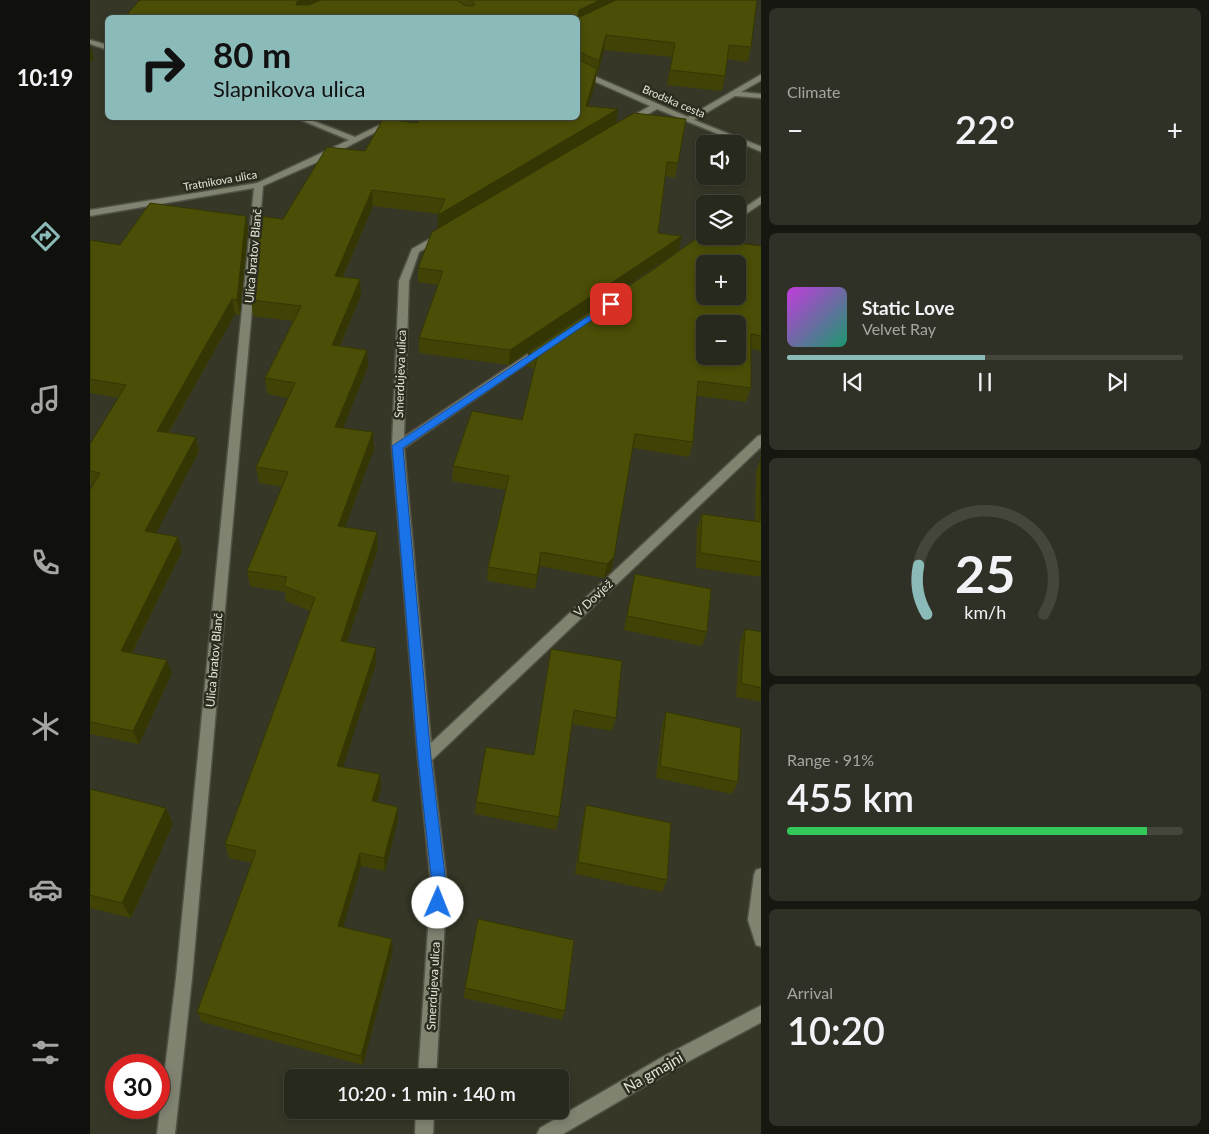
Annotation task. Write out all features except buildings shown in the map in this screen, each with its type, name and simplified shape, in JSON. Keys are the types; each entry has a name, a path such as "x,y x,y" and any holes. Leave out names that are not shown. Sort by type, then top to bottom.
{"street":[{"path":"90,42 105,47"},
{"name":"Brodska cesta","path":"580,72 688,120 761,150"},
{"path":"688,120 761,77"},
{"path":"733,93 761,96"},
{"path":"623,126 656,106"},
{"path":"305,120 356,140"},
{"name":"Tratnikova ulica","path":"90,213 260,185 395,120"},
{"name":"Ulica bratov Blanč","path":"166,1134 184,978 260,185"},
{"path":"746,210 761,200"},
{"name":"Smerdujeva ulica","path":"428,1069 439,884 424,758 398,446 404,281 415,251 456,226"},
{"path":"398,446 554,342"},
{"name":"V Dovjež","path":"424,758 761,440"},
{"path":"761,882 756,920 761,937"},
{"name":"Na gmajni","path":"546,1134 670,1062 761,1014"},
{"path":"424,1134 425,1119"}],"route":[{"path":"438,903 439,884 424,758 398,446 611,304"}]}
